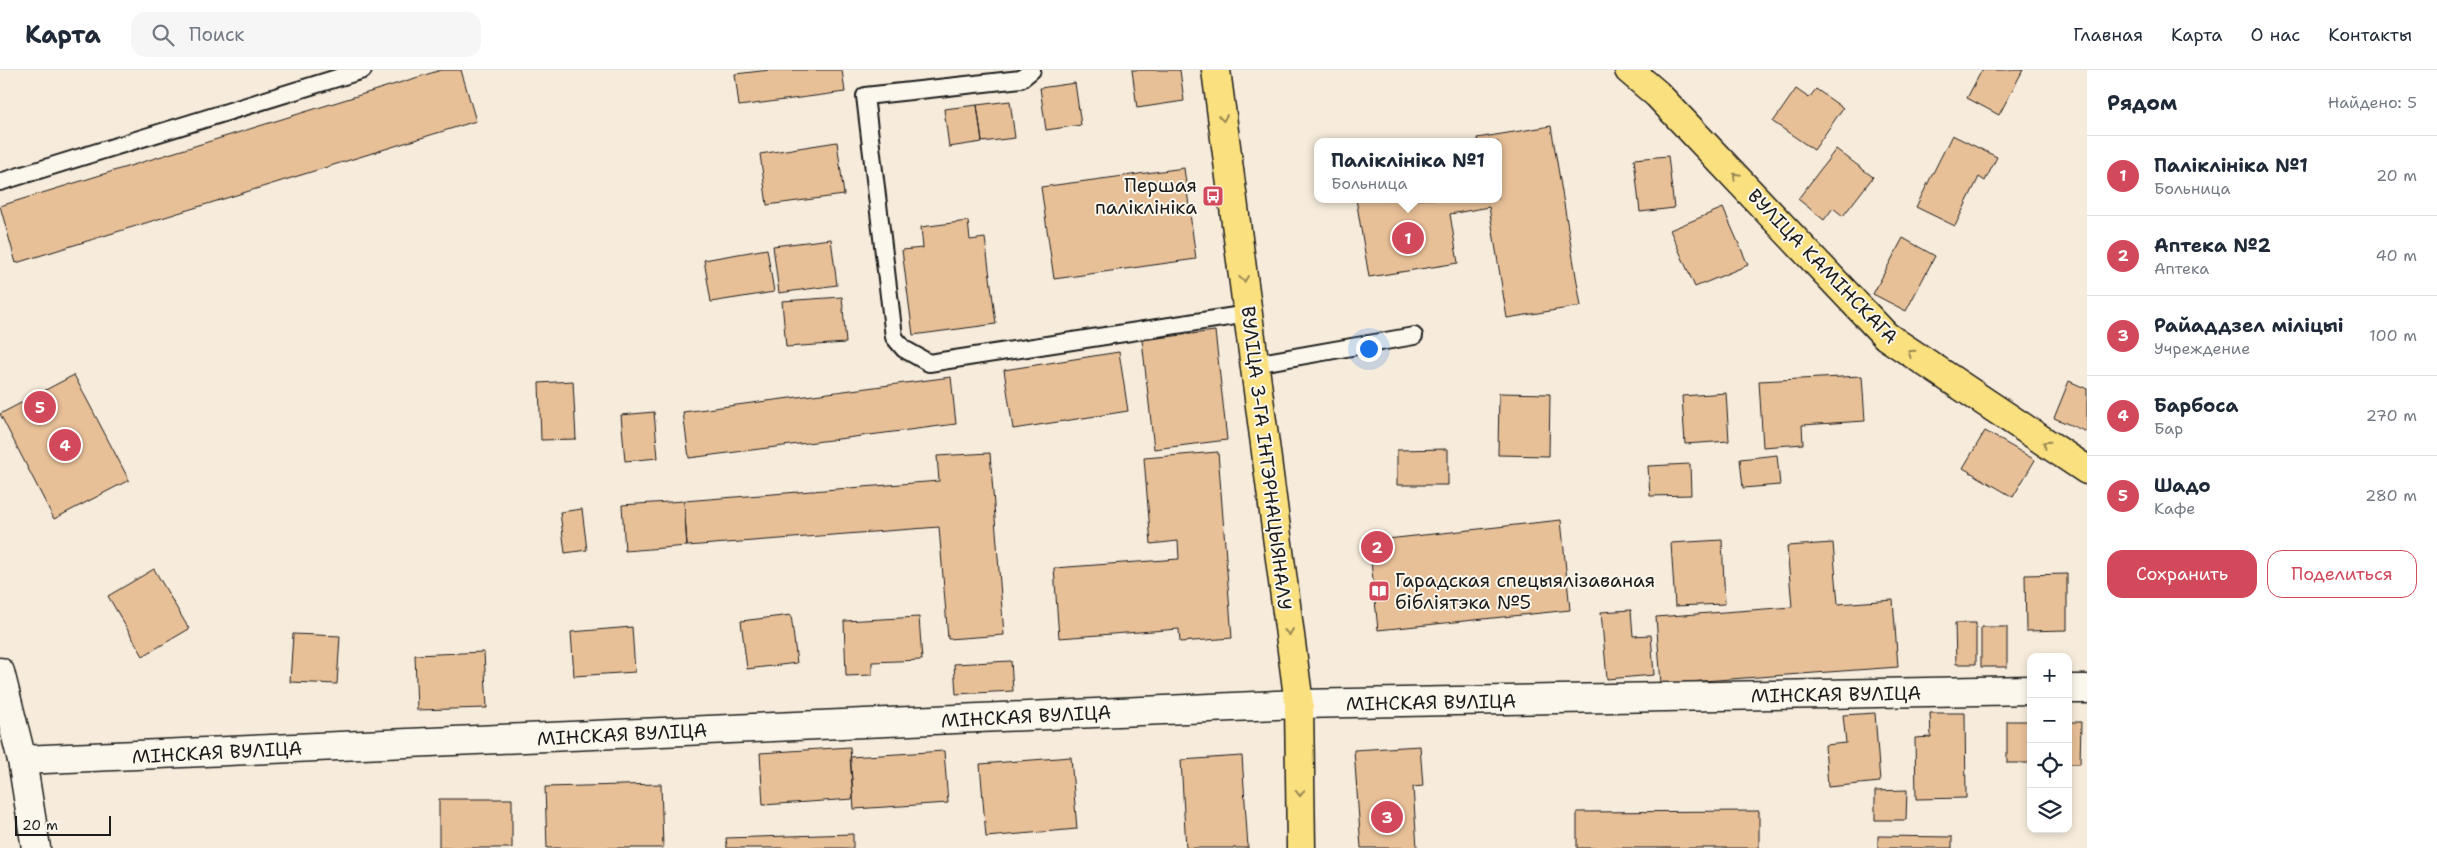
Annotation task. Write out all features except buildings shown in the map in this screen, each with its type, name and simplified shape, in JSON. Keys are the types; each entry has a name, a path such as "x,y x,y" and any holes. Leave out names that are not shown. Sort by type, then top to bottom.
{"main road":[{"name":"ВУЛІЦА 3-ГА ІНТЭРНАЦЫЯНАЛУ","path":"1216,70 1299,704 1300,848"},
{"name":"ВУЛІЦА КАМІНСКАГА","path":"1629,70 1657,94 1886,336 2087,470"}],"street":[{"path":"0,672 22,760 36,848"},
{"path":"2072,689 2087,689"},
{"name":"МІНСКАЯ ВУЛІЦА","path":"22,760 1299,704 2027,690"}],"lane":[{"path":"0,182 363,70"},
{"path":"1032,70 1021,79 866,96 894,337 904,349 929,363 1248,314"},
{"path":"1254,364 1414,336"}],"place":[{"name":"Першая паліклініка","path":"1213,196"},
{"name":"Паліклініка №1","path":"1408,238"},
{"name":"Шадо","path":"40,407"},
{"name":"Барбоса","path":"65,445"},
{"name":"Аптека №2","path":"1377,547"},
{"name":"Гарадская спецыялізаваная бібліятэка №5","path":"1379,591"},
{"name":"Райаддзел міліцыі","path":"1387,817"}]}
